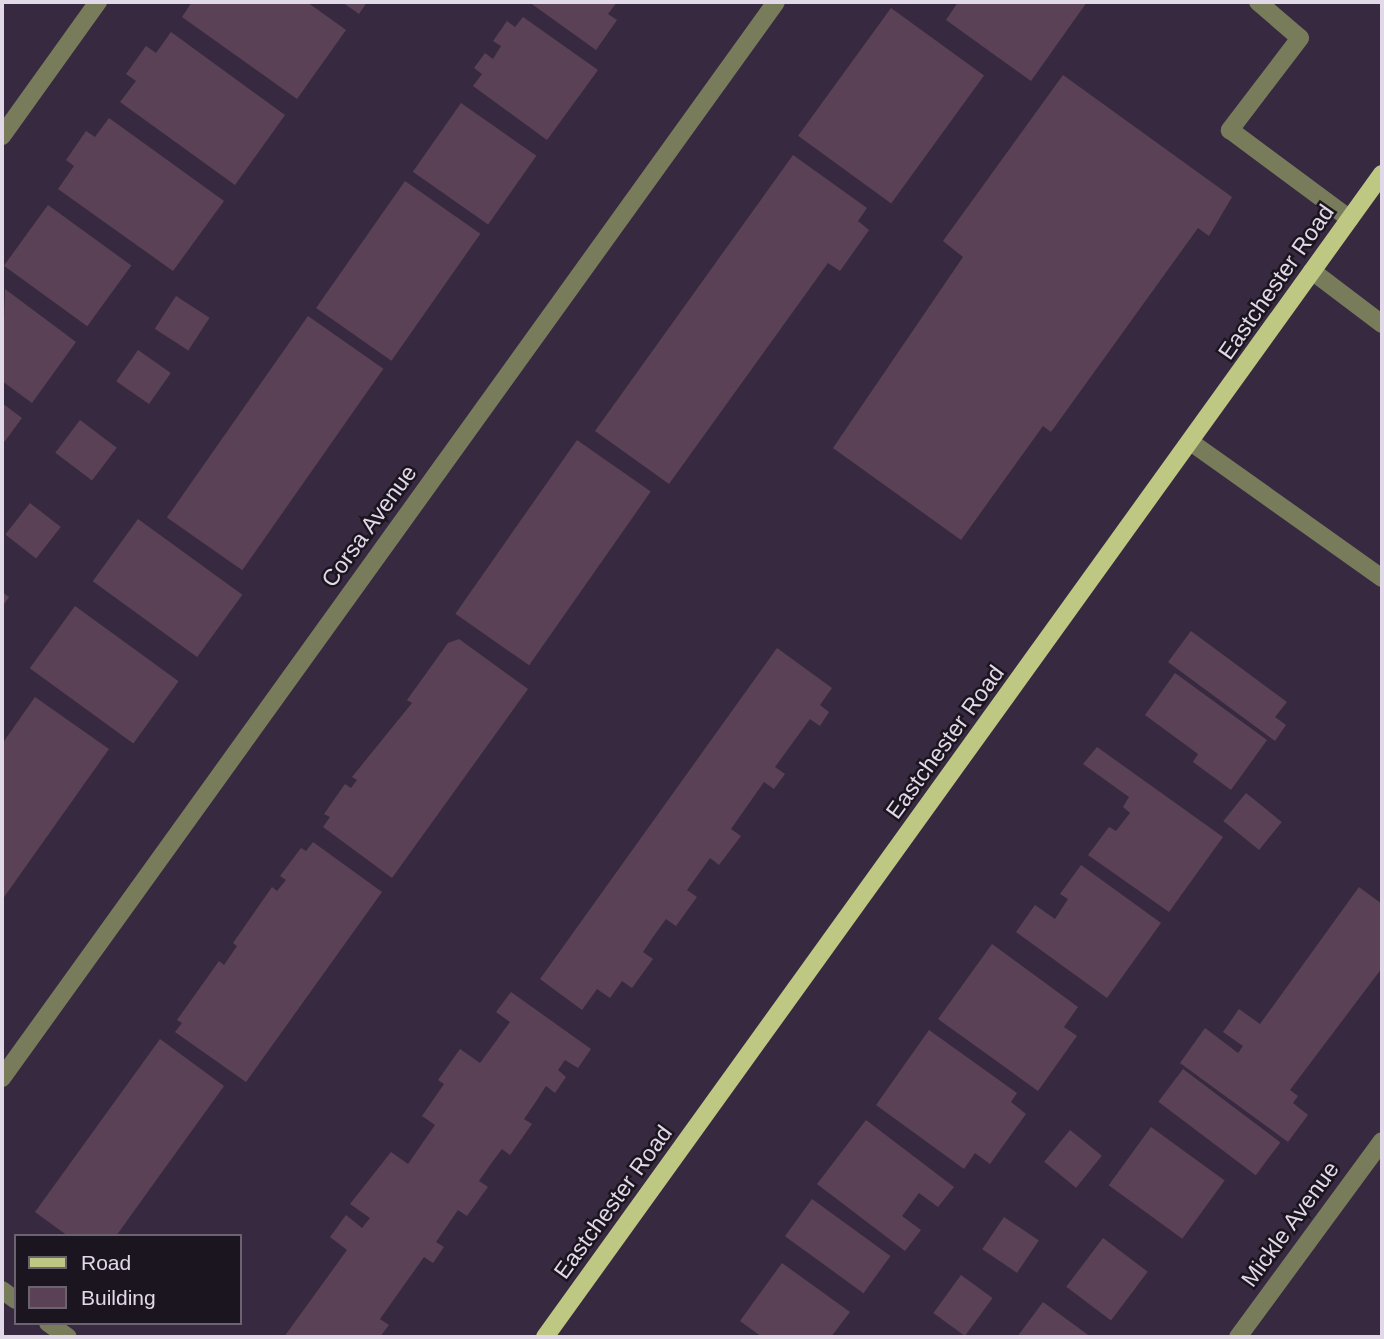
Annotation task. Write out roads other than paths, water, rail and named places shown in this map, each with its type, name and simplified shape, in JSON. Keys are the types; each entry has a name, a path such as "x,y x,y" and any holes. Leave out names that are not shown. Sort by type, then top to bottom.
{"main road":[{"name":"Eastchester Road","path":"545,1337 1192,443 1382,174"}],"street":[{"path":"2,136 98,2"},
{"path":"1258,2 1300,38 1230,130 1350,219"},
{"name":"Corsa Avenue","path":"2,1078 767,5"},
{"path":"1312,271 1382,324"},
{"path":"1192,443 1382,578"},
{"name":"Mickle Avenue","path":"1238,1337 1382,1141"},
{"path":"51,1325 68,1337"}]}
